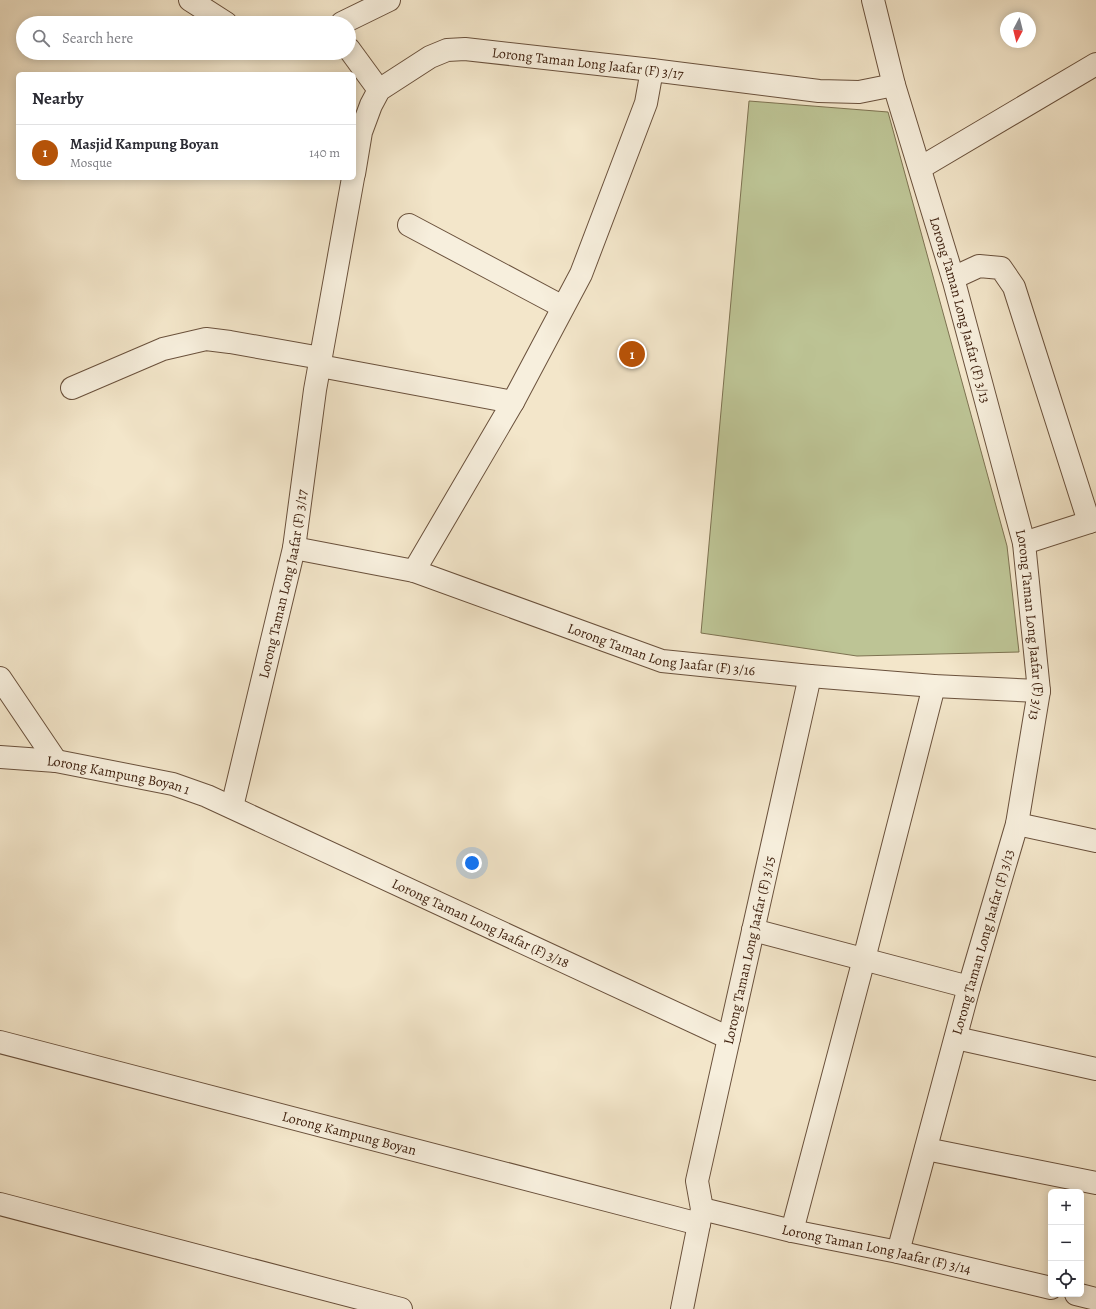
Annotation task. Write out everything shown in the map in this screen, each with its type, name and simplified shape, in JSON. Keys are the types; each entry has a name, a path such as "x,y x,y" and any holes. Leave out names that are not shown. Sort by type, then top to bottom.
{"street":[{"path":"190,0 215,16"},
{"path":"356,16 389,0"},
{"name":"Lorong Taman Long Jaafar (F) 3/13","path":"873,0 894,85 953,278 1024,543 1039,691 1017,824 969,988 898,1252"},
{"name":"Lorong Taman Long Jaafar (F) 3/17","path":"379,90 430,57 447,50 466,49 819,91 859,92 894,85"},
{"path":"356,59 379,90 371,105 361,132 356,162"},
{"path":"920,168 1096,64"},
{"path":"414,571 513,402 581,274 646,103 652,70"},
{"name":"Lorong Taman Long Jaafar (F) 3/17","path":"232,807 294,548 314,398 353,180"},
{"path":"409,225 563,307"},
{"path":"953,278 979,266 1001,268 1014,287 1092,521 1024,543"},
{"path":"72,388 163,349 206,339 230,342 513,402"},
{"name":"Lorong Taman Long Jaafar (F) 3/16","path":"294,548 414,571 662,661 810,676 934,686 1039,691"},
{"name":"Lorong Taman Long Jaafar (F) 3/15","path":"700,1217 697,1181 810,676"},
{"path":"0,678 56,761"},
{"path":"792,1231 934,686"},
{"name":"Lorong Kampung Boyan 1","path":"0,757 56,761 173,784 232,807"},
{"name":"Lorong Taman Long Jaafar (F) 3/18","path":"232,807 729,1038"},
{"path":"1017,824 1096,841"},
{"path":"753,930 969,988"},
{"path":"956,1038 1096,1069"},
{"name":"Lorong Kampung Boyan","path":"0,1042 700,1217"},
{"path":"926,1149 1096,1183"},
{"path":"0,1204 401,1309"},
{"path":"686,1308 700,1217"},
{"name":"Lorong Taman Long Jaafar (F) 3/14","path":"700,1217 792,1231 898,1252 1048,1287"},
{"path":"1084,1296 1096,1299"}],"green space":[{"path":"749,101 888,112 1007,546 1019,652 857,656 701,633"}],"place":[{"name":"Masjid Kampung Boyan","path":"632,354"}]}
